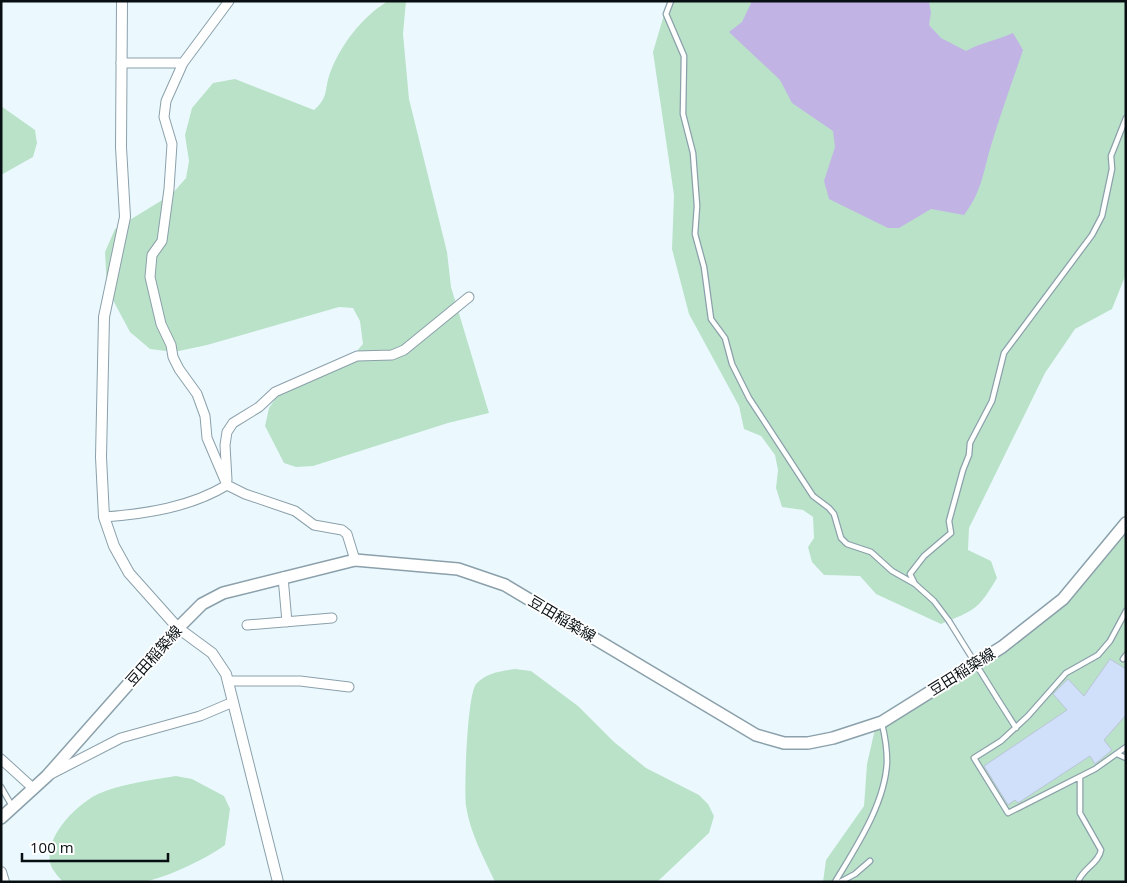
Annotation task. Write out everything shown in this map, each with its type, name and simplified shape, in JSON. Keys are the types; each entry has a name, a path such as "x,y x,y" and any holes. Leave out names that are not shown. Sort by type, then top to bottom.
{"main road":[{"name":"豆田稲築線","path":"1,818 47,776 178,628 211,598 283,577 355,560 458,569 504,585 756,735 784,743 808,743 833,738 882,722 1002,647 1063,600 1126,524"}],"street":[{"path":"122,1 121,147 125,217 104,317 101,457 104,517 114,546 129,573 178,628 212,653 221,663 228,681 278,882"},
{"path":"229,1 183,63 164,110 172,144 169,189 162,241 152,256 150,277 161,324 171,345 173,357 179,369 198,394 205,416 207,438 227,485 245,494 296,511 314,525 342,530 347,534 355,560"},
{"path":"121,63 183,63"},
{"path":"227,485 225,445 227,432 233,423 259,407 276,392 357,356 392,355 404,350 470,297"},
{"path":"104,517 135,515 172,506 209,496 227,485"},
{"path":"283,577 287,622"},
{"path":"248,626 332,618"},
{"path":"228,681 300,681 349,687"},
{"path":"47,776 121,738 200,716 233,702"},
{"path":"1,759 34,789"},
{"path":"1,872 4,882"}],"lane":[{"path":"671,1 666,14 684,56 683,114 694,153 697,206 696,234 704,267 710,319 725,338 732,364 749,398 813,496 830,508 834,514 841,538 847,544 871,552 892,571 915,584 934,601 949,621 1016,728"},
{"path":"915,584 910,574 916,564 951,533 948,521 962,470 969,455 970,443 992,401 1004,353 1092,235 1102,216 1112,169 1111,156 1126,118"},
{"path":"1126,611 1123,621 1098,655 1066,673 1016,728 1001,741 974,758 1008,813 1080,777 1126,747"},
{"path":"835,882 859,843 879,798 887,764 882,722"},
{"path":"1117,754 1126,758"},
{"path":"1078,882 1083,871 1100,855 1101,850 1080,813 1080,777"},
{"path":"1,787 13,807"},
{"path":"840,882 856,874 870,862"}],"green space":[{"path":"388,1 406,1 403,34 409,99 447,252 451,287 489,413 448,423 313,466 296,467 284,463 265,426 269,408 282,389 354,354 363,344 360,321 353,308 339,307 207,345 174,352 150,349 130,332 107,289 105,252 115,229 172,194 186,178 189,161 185,135 192,108 213,83 235,79 314,110 324,97 330,73 346,42 361,23 378,7"},
{"path":"668,1 1126,1 1126,274 1112,309 1075,329 1045,373 969,528 968,550 991,561 997,578 985,597 969,612 941,624 876,594 860,576 824,575 812,562 808,547 814,538 813,517 803,510 782,507 776,488 778,470 775,455 761,436 744,429 739,406 689,314 672,249 674,195 653,52"},
{"path":"1,106 35,130 37,143 33,157 1,175"},
{"path":"1126,531 1126,882 823,882 826,860 864,806 867,764 875,729 1066,603"},
{"path":"515,669 531,671 578,706 614,742 646,768 699,795 708,804 714,816 709,833 657,882 495,882 474,836 466,806 465,781 468,723 476,684 489,675"},
{"path":"176,776 192,779 224,796 230,809 225,845 186,867 143,882 102,883 62,881 52,867 50,852 57,832 72,813 98,794 136,783"}],"shaded area":[{"path":"752,1 929,1 931,13 929,25 941,38 966,51 1013,33 1023,50 994,136 981,183 970,207 964,215 931,209 899,228 888,228 829,199 824,181 835,147 833,131 792,103 780,80 729,32 742,22"}],"building":[{"path":"1110,659 1126,669 1126,715 1104,740 1112,750 1095,764 1090,756 1018,803 1015,800 1008,805 984,766 1067,710 1053,694 1068,679 1084,696"}]}
